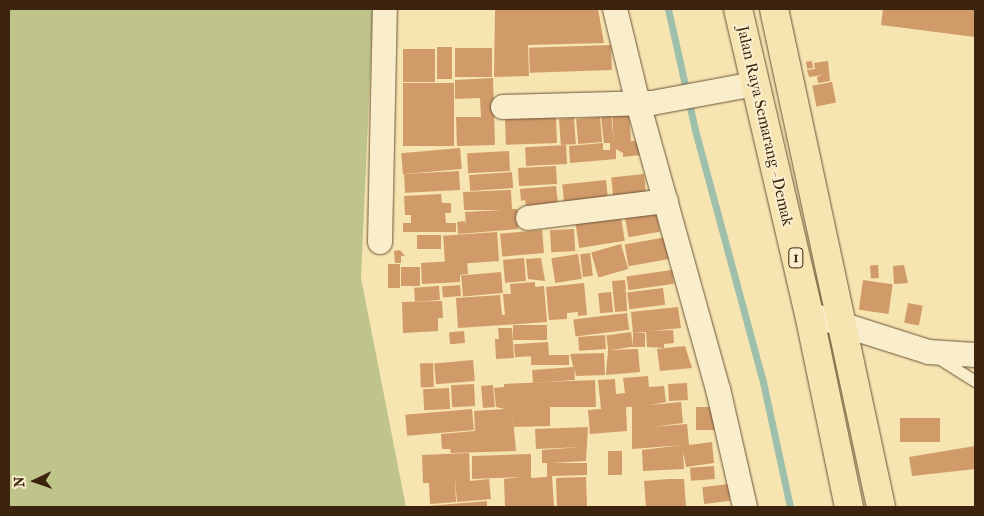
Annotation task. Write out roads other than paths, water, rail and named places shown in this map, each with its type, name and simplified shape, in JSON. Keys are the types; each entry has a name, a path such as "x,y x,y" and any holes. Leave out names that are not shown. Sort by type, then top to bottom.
{"highway":[{"name":"Jalan Raya Semarang - Demak","path":"738,9 809,314 849,507"},
{"name":"Jalan Raya Semarang - Demak","path":"774,9 881,507"}],"street":[{"path":"380,242 386,9"},
{"path":"615,9 645,103 666,201 718,389 745,507"},
{"path":"503,107 645,103 715,93 755,84"},
{"path":"528,218 666,201"},
{"path":"809,314 929,352 975,356"}],"lane":[{"path":"929,352 975,381"}],"waterway":[{"path":"668,9 695,130 763,382 790,507"}]}
